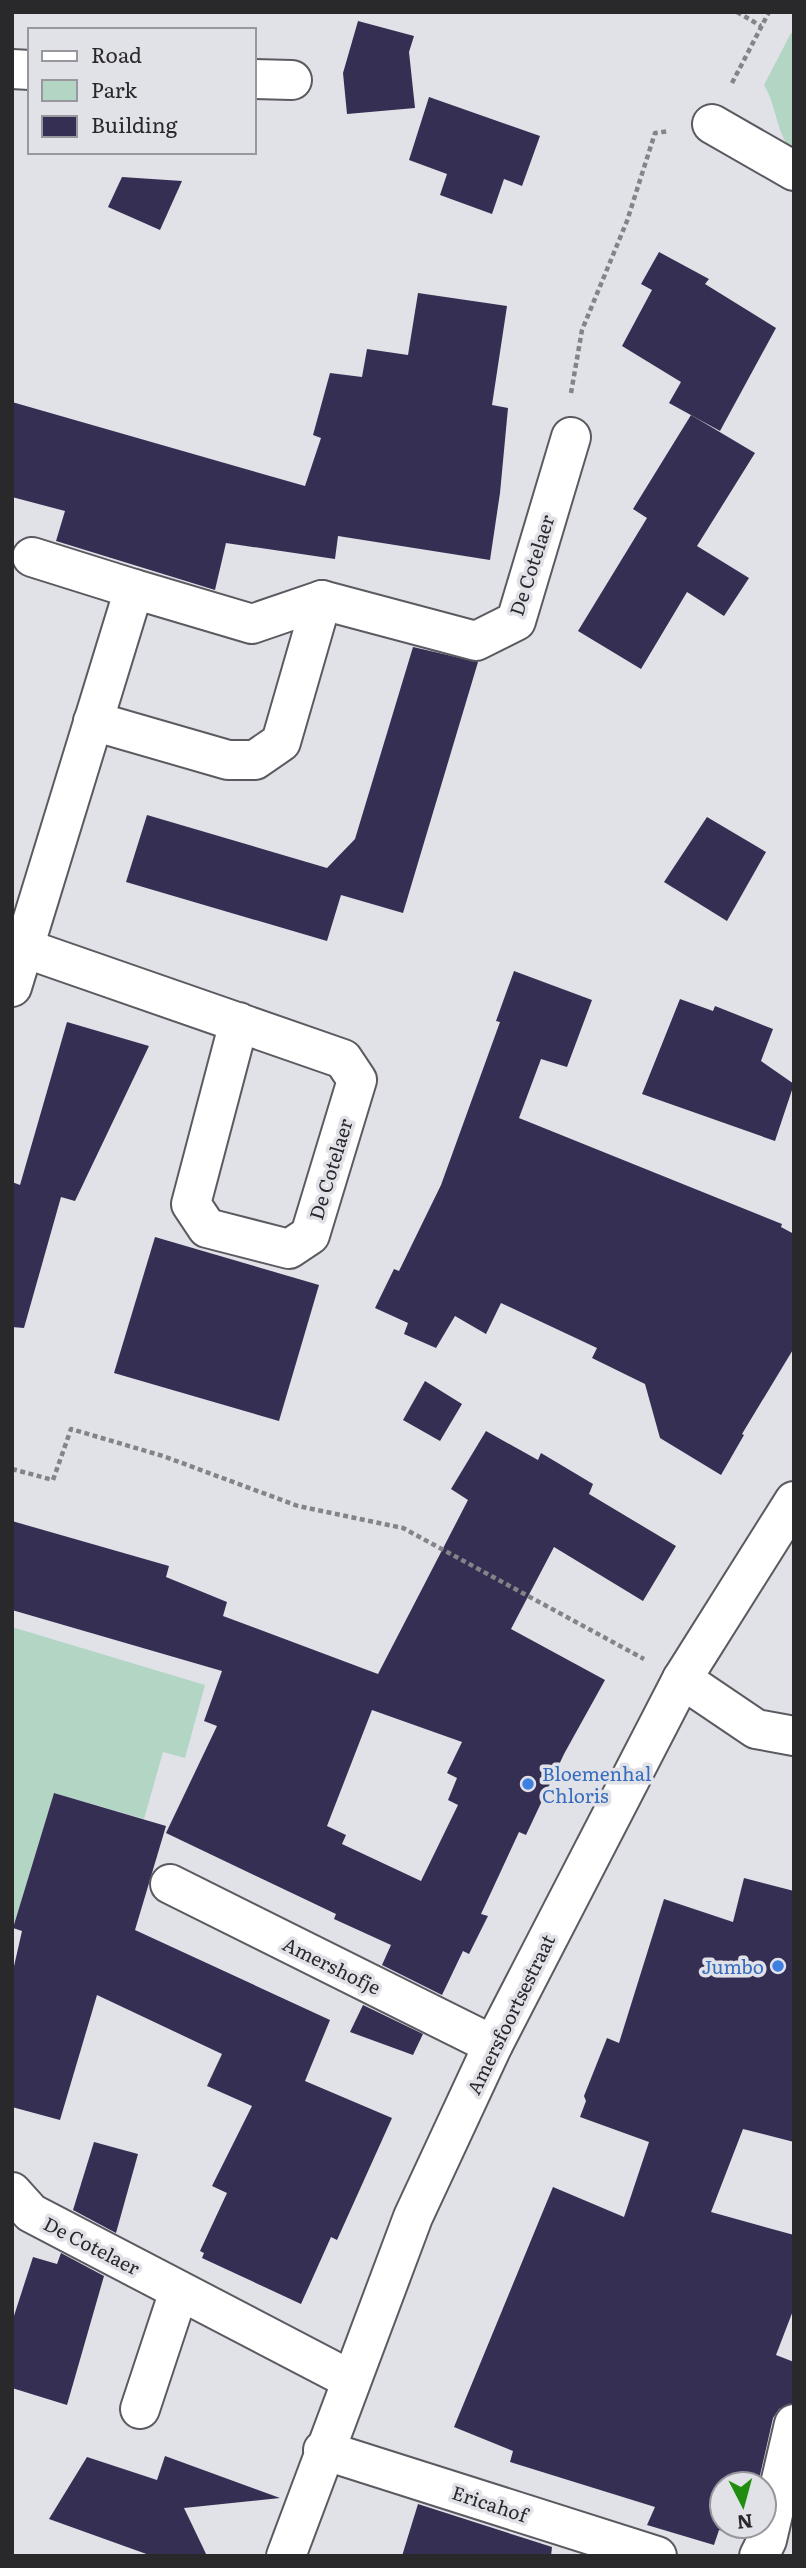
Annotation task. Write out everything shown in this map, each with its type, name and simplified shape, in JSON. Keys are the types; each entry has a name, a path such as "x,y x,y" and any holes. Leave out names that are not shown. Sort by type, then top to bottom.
{"street":[{"path":"256,79 292,80"},
{"path":"712,124 794,170"},
{"name":"De Cotelaer","path":"322,600 476,641 516,621 571,437"},
{"path":"32,557 252,624 322,600"},
{"path":"12,987 134,589"},
{"path":"93,721 228,760 255,760 281,743 322,600"},
{"name":"De Cotelaer","path":"24,948 343,1059 357,1080 310,1235 289,1249 207,1228 191,1204 239,1023"},
{"name":"Amersfoortsestraat","path":"286,2556 323,2450 413,2217 493,2045 682,1679 794,1501"},
{"path":"682,1679 756,1729 794,1736"},
{"name":"Amershofje","path":"170,1884 493,2045"},
{"name":"De Cotelaer","path":"12,2192 30,2213 351,2380"},
{"path":"140,2409 179,2291"},
{"path":"759,2556 767,2540 794,2424"},
{"name":"Ericahof","path":"323,2450 657,2556"}],"path":[{"path":"737,12 761,26"},
{"path":"571,437 567,412 582,330 628,221 655,133 712,124 769,12"},
{"path":"12,1469 53,1480 71,1429 163,1456 299,1506 403,1528 682,1679"}],"green space":[{"path":"791,33 794,34 794,152 780,131 764,85"},
{"path":"12,1627 205,1685 185,1758 163,1752 144,1819 54,1793 13,1928"}],"building":[{"path":"358,21 414,36 409,52 415,108 347,114 343,73"},
{"path":"429,97 540,136 522,186 504,179 492,214 440,195 447,174 409,160"},
{"path":"122,177 182,181 160,230 108,207"},
{"path":"659,252 709,279 705,284 776,328 720,431 669,403 681,382 622,346 652,290 641,284"},
{"path":"418,293 507,306 492,405 508,408 490,560 338,536 335,559 226,543 215,590 56,541 65,511 12,497 12,402 305,486 321,438 313,435 330,373 362,377 367,349 408,355"},
{"path":"691,415 755,453 697,546 749,578 724,616 687,592 641,669 578,631 647,518 633,509"},
{"path":"413,647 478,662 403,913 341,895 327,941 126,882 147,815 327,868 355,839"},
{"path":"707,817 766,852 727,921 664,882"},
{"path":"514,971 592,1000 567,1067 541,1059 519,1118 782,1224 781,1227 794,1234 794,1348 742,1434 744,1435 721,1475 660,1438 645,1384 592,1358 597,1348 501,1303 486,1334 455,1316 436,1348 404,1334 408,1323 375,1308 394,1269 399,1271 441,1185 500,1022 496,1021"},
{"path":"680,999 713,1011 715,1006 773,1029 761,1061 794,1084 775,1141 642,1094"},
{"path":"67,1022 149,1046 75,1201 61,1197 24,1328 12,1327 12,1182 20,1185"},
{"path":"155,1237 319,1285 279,1421 114,1373"},
{"path":"425,1381 462,1404 440,1441 403,1420"},
{"path":"486,1431 538,1460 541,1453 593,1484 589,1494 676,1546 643,1601 554,1547 511,1629 605,1680 564,1754 526,1835 519,1832 481,1914 488,1916 469,1954 463,1951 442,1995 382,1965 391,1945 334,1919 336,1914 166,1833 217,1726 204,1721 222,1671 12,1610 12,1521 169,1566 166,1577 227,1602 223,1616 378,1674 468,1500 451,1489","holes":["372,1710 462,1742 447,1773 457,1778 448,1800 458,1805 421,1881 342,1844 346,1835 327,1826"]},
{"path":"54,1793 166,1826 135,1930 330,2020 305,2081 392,2118 337,2240 331,2237 301,2304 202,2258 204,2253 200,2251 227,2193 212,2186 252,2106 207,2086 222,2054 97,1995 60,2120 12,2107 12,1975 22,1931 13,1928"},
{"path":"744,1878 794,1891 794,2142 743,2129 711,2212 794,2235 794,2308 776,2355 794,2362 794,2403 779,2409 773,2418 761,2470 708,2470 708,2540 716,2540 714,2545 647,2525 655,2507 510,2462 513,2451 454,2427 553,2187 624,2217 649,2142 580,2117 586,2101 584,2096 607,2038 619,2043 664,1899 733,1922"},
{"path":"363,2005 423,2034 413,2055 350,2032"},
{"path":"94,2142 138,2154 116,2233 73,2210"},
{"path":"61,2253 104,2276 67,2405 12,2388 12,2322 33,2257 57,2264"},
{"path":"165,2456 280,2498 184,2508 207,2556 152,2556 49,2519 87,2457 157,2480"},
{"path":"418,2504 552,2547 551,2556 402,2556"}],"place":[{"name":"Bloemenhal Chloris","path":"528,1784"},
{"name":"Jumbo","path":"778,1966"}]}
